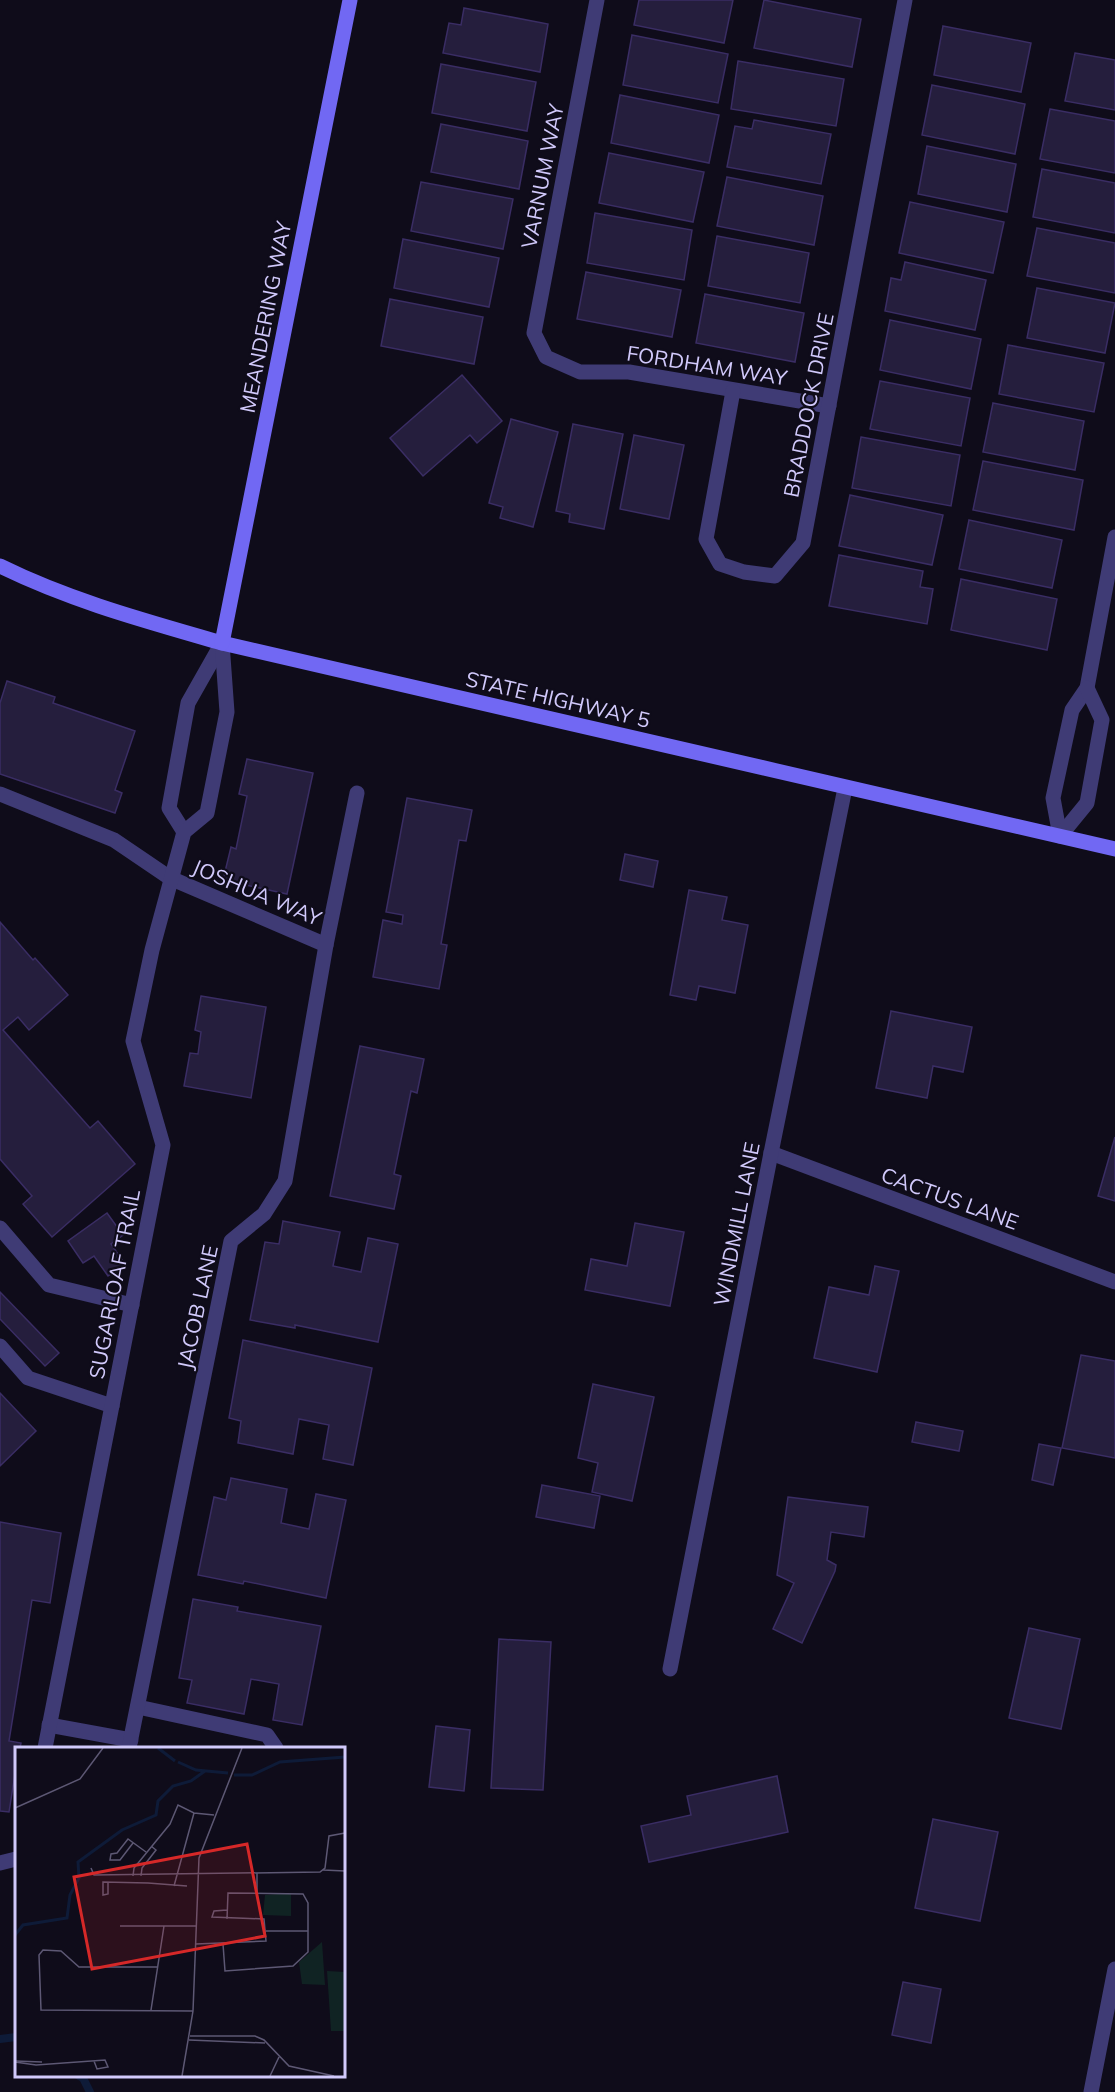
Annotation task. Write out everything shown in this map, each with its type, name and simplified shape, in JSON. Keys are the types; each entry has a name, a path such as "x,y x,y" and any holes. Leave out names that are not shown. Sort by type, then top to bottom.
{"main road":[{"name":"MEANDERING WAY","path":"222,643 350,0"},
{"name":"STATE HIGHWAY 5","path":"0,566 59,593 116,613 222,643 1115,849"}],"street":[{"name":"VARNUM WAY","path":"546,357 534,333 597,0"},
{"name":"BRADDOCK DRIVE","path":"733,391 706,539 720,564 744,573 775,576 803,543 905,0"},
{"name":"FORDHAM WAY","path":"546,357 580,372 629,372 829,406"},
{"path":"1060,836 1053,798 1072,710 1086,688 1115,537"},
{"path":"222,643 227,712 207,813 183,832 169,808 188,704 222,643"},
{"path":"1060,836 1087,803 1102,720 1086,688"},
{"name":"WINDMILL LANE","path":"670,1669 845,788"},
{"name":"JACOB LANE","path":"130,1744 231,1241 264,1214 285,1181 357,793"},
{"name":"JOSHUA WAY","path":"0,794 114,840 170,878 327,945"},
{"name":"SUGARLOAF TRAIL","path":"45,1747 163,1145 133,1041 152,950 183,832"},
{"name":"CACTUS LANE","path":"771,1154 1115,1282"},
{"path":"0,1228 50,1285 132,1305"},
{"path":"0,1346 28,1378 112,1406"},
{"path":"138,1707 267,1735 275,1747"},
{"path":"49,1725 130,1744"},
{"path":"0,1863 15,1859"},
{"path":"1091,2092 1115,1969"}],"building":[{"path":"639,0 733,0 724,43 634,25"},
{"path":"764,0 861,19 852,67 754,48"},
{"path":"464,8 548,24 540,72 443,53 449,23 461,25"},
{"path":"943,26 1031,43 1021,92 934,75"},
{"path":"632,35 728,54 718,103 623,85"},
{"path":"1075,53 1115,60 1115,110 1065,101"},
{"path":"738,61 844,79 836,126 731,109"},
{"path":"441,64 536,82 527,131 432,113"},
{"path":"932,85 1025,104 1015,154 922,135"},
{"path":"620,95 719,115 709,163 611,143"},
{"path":"1050,109 1115,121 1115,173 1040,159"},
{"path":"754,120 831,134 821,184 727,167 735,126 752,129"},
{"path":"441,124 528,141 519,189 431,172"},
{"path":"927,146 1016,164 1007,212 918,194"},
{"path":"609,153 704,172 693,222 599,203"},
{"path":"1042,169 1115,183 1115,233 1033,217"},
{"path":"727,177 823,196 814,245 717,226"},
{"path":"421,182 513,199 503,249 411,231"},
{"path":"910,202 1004,222 993,273 899,253"},
{"path":"595,213 692,230 684,280 587,263"},
{"path":"1037,228 1115,243 1115,293 1027,276"},
{"path":"717,236 809,253 800,303 708,286"},
{"path":"403,239 499,258 489,307 394,288"},
{"path":"905,262 986,280 975,330 885,311 891,278 901,280"},
{"path":"586,272 681,290 672,337 577,319"},
{"path":"1037,288 1115,303 1105,353 1027,338"},
{"path":"705,294 804,313 795,362 696,343"},
{"path":"390,299 483,317 474,364 381,346"},
{"path":"890,320 981,339 971,389 880,370"},
{"path":"1008,345 1104,363 1094,412 999,394"},
{"path":"462,375 502,421 477,443 470,435 423,476 390,438"},
{"path":"880,381 970,398 961,446 870,429"},
{"path":"993,403 1084,421 1075,470 983,452"},
{"path":"511,419 558,432 533,527 500,518 503,507 489,503"},
{"path":"573,424 623,434 604,529 569,522 570,514 556,511"},
{"path":"634,435 684,445 669,519 620,509"},
{"path":"861,437 960,455 951,506 852,488"},
{"path":"983,461 1083,480 1074,530 973,510"},
{"path":"850,495 943,515 932,565 839,546"},
{"path":"969,520 1062,540 1052,588 959,569"},
{"path":"839,555 923,571 920,587 933,589 927,624 829,606"},
{"path":"961,579 1057,599 1047,650 951,630"},
{"path":"7,681 55,697 53,703 135,731 115,790 122,793 115,813 0,774 0,703"},
{"path":"247,759 313,773 287,894 223,880 231,847 236,849 247,796 239,794"},
{"path":"407,798 472,810 466,841 459,840 441,944 447,945 439,989 373,977 383,920 402,924 403,915 386,912"},
{"path":"625,854 658,861 653,887 620,880"},
{"path":"689,890 727,897 722,920 748,925 735,993 699,986 696,1000 670,995"},
{"path":"0,922 68,995 29,1030 18,1017 3,1030 90,1128 98,1121 135,1164 52,1237 23,1204 32,1196 0,1159"},
{"path":"201,996 266,1007 251,1098 184,1086 190,1053 198,1054 201,1032 195,1030"},
{"path":"891,1011 972,1027 963,1072 933,1066 927,1098 876,1088"},
{"path":"360,1046 424,1059 417,1093 411,1091 394,1174 401,1176 394,1209 330,1196"},
{"path":"1115,1137 1115,1201 1098,1196"},
{"path":"107,1213 123,1235 111,1244 125,1264 108,1276 94,1256 83,1263 68,1241"},
{"path":"283,1221 340,1232 333,1266 361,1272 368,1238 398,1244 378,1342 295,1325 295,1328 250,1320 265,1242 279,1244"},
{"path":"635,1223 684,1232 670,1306 585,1290 591,1259 627,1266"},
{"path":"875,1266 899,1271 877,1372 814,1358 829,1287 869,1295"},
{"path":"0,1292 59,1353 45,1366 0,1319"},
{"path":"243,1340 372,1368 353,1465 323,1459 329,1425 299,1419 293,1454 238,1443 241,1421 229,1418"},
{"path":"1081,1355 1115,1361 1115,1458 1062,1448"},
{"path":"593,1384 654,1397 632,1501 592,1492 598,1463 578,1458"},
{"path":"0,1393 36,1431 0,1466"},
{"path":"916,1422 963,1431 959,1451 912,1442"},
{"path":"1039,1444 1061,1448 1053,1485 1032,1480"},
{"path":"231,1478 287,1489 281,1523 309,1529 316,1494 346,1500 326,1598 244,1581 243,1584 198,1575 214,1497 226,1500"},
{"path":"542,1485 600,1496 594,1528 536,1517"},
{"path":"788,1497 868,1507 864,1537 831,1532 827,1560 836,1565 835,1571 802,1643 773,1629 794,1583 777,1575"},
{"path":"0,1522 61,1533 50,1603 32,1600 9,1741 21,1743 20,1747 15,1747 15,1774 9,1812 0,1811"},
{"path":"193,1599 238,1607 237,1611 321,1626 302,1725 273,1720 279,1684 251,1679 244,1714 187,1703 192,1680 179,1678"},
{"path":"1029,1628 1080,1639 1061,1729 1009,1718"},
{"path":"499,1639 551,1642 543,1790 491,1788"},
{"path":"436,1726 470,1730 464,1791 429,1787"},
{"path":"777,1776 788,1832 649,1862 641,1826 691,1815 687,1796"},
{"path":"933,1819 998,1832 980,1921 915,1908"},
{"path":"903,1982 941,1989 931,2043 892,2035"}],"waterway":[{"path":"0,2039 15,2037"},
{"path":"81,2077 90,2092"}]}
